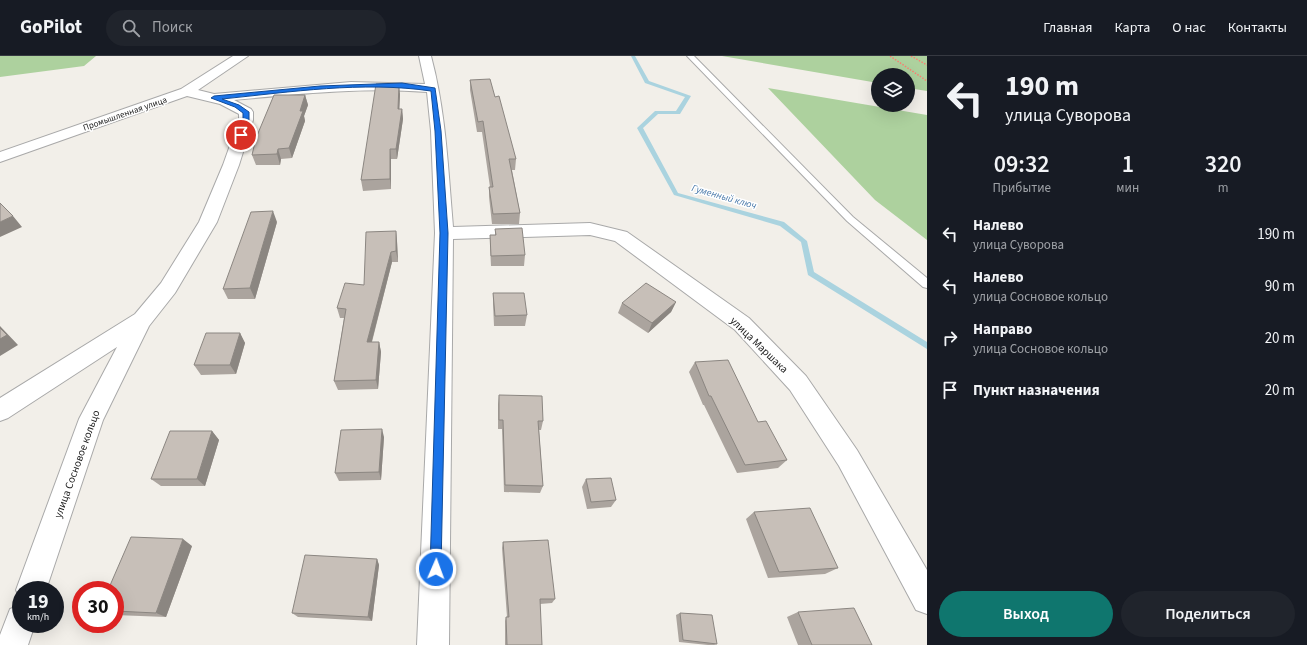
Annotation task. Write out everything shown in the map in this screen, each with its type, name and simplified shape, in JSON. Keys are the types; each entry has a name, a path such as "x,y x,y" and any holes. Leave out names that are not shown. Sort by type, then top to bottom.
{"street":[{"name":"Промышленная улица","path":"0,157 186,92 242,56"},
{"path":"425,56 433,89 438,131 444,233 433,645"},
{"path":"214,98 320,88 402,85 433,89"},
{"name":"улица Сосновое кольцо","path":"34,581 91,420 142,320 168,288 208,222 231,165 246,120 246,112 237,106 214,98 186,92"},
{"name":"улица Маршака","path":"444,233 590,229 621,236 742,324 798,383 848,458 927,599"},
{"name":"улица Сосновое кольцо","path":"0,411 142,320"},
{"path":"12,645 16,633"}],"lane":[{"path":"690,56 850,219 927,284"}],"path":[{"path":"890,56 927,81"},
{"path":"911,56 927,65"}],"green space":[{"path":"0,56 96,56 84,66 0,77"},
{"path":"722,56 927,56 927,91 915,89 915,68 871,68 871,82"},
{"path":"768,88 871,105 871,112 909,112 927,115 927,240 875,200"}],"building":[{"path":"490,79 495,97 499,96 516,159 509,159 520,213 493,214 489,187 493,187 483,121 478,122 470,80"},
{"path":"376,84 399,84 398,109 402,109 396,149 390,149 390,179 361,180"},
{"path":"274,95 305,95 300,111 303,111 289,148 278,149 277,154 252,155 256,138"},
{"path":"0,203 13,216 0,222"},
{"path":"273,211 250,288 223,289 251,212"},
{"path":"522,228 525,255 491,256 490,235 496,235 495,229"},
{"path":"396,231 396,251 391,252 367,342 379,342 376,380 334,381 346,309 337,308 345,283 364,285 366,232"},
{"path":"646,283 676,302 652,323 622,303"},
{"path":"493,293 524,293 527,315 495,316"},
{"path":"0,328 7,335 0,339"},
{"path":"206,333 240,333 230,365 194,365"},
{"path":"728,360 758,422 766,421 787,460 745,465 711,396 709,396 695,362"},
{"path":"499,395 542,396 543,421 538,421 543,486 505,485 503,420 499,420"},
{"path":"382,429 379,472 335,473 341,430"},
{"path":"170,431 212,431 197,479 151,479"},
{"path":"611,478 616,500 591,502 586,479"},
{"path":"810,508 838,568 779,572 754,512"},
{"path":"131,537 183,539 156,613 124,611 124,581 112,581"},
{"path":"548,540 555,599 540,599 542,645 507,645 506,617 509,617 503,542"},
{"path":"305,555 377,559 368,617 292,613"},
{"path":"854,608 872,645 812,645 798,612"},
{"path":"680,613 712,615 717,644 683,640"}],"waterway":[{"name":"Гуменный ключ","path":"633,56 647,82 688,96 678,113 657,112 640,128 676,194 782,224 804,241 811,273 927,346"}],"route":[{"path":"241,135 246,120 246,112 237,106 214,98 320,88 402,85 433,89 438,131 444,233 436,569"}]}
